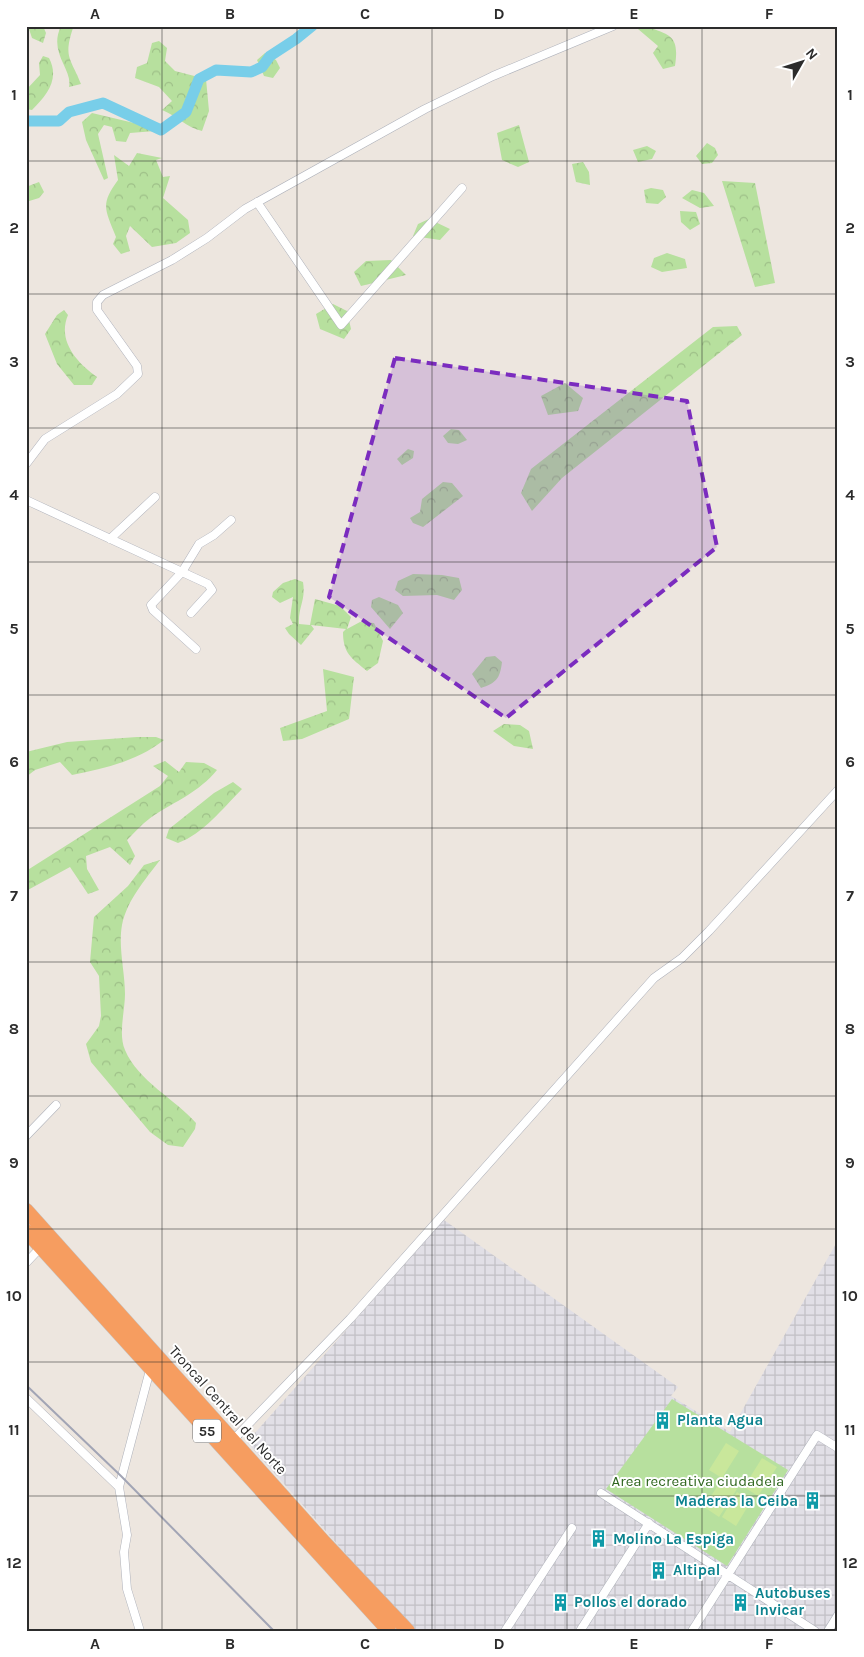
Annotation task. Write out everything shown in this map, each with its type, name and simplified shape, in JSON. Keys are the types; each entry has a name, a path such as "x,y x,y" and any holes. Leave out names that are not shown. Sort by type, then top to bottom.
{"highway":[{"name":"Troncal Central del Norte","path":"26,1210 324,1541 408,1631"},
{"name":"Troncal Central del Norte","path":"26,1231 150,1370 389,1631"}],"street":[{"path":"26,464 45,439 117,394 138,374 137,366 97,310 99,299 109,291 192,248 257,202 425,109 493,76 614,26"},
{"path":"257,202 341,324 462,188"},
{"path":"110,540 155,497"},
{"path":"26,500 212,586 212,590 191,613"},
{"path":"196,649 153,610 151,605 182,572 199,544 214,535 231,520"},
{"path":"233,1440 350,1318 654,978 682,958 709,931 838,790"},
{"path":"26,1136 56,1105"},
{"path":"26,1263 41,1247"},
{"path":"140,1631 127,1589 124,1552 127,1535 119,1487 150,1370"},
{"path":"26,1398 119,1487"},
{"path":"692,1631 817,1435 838,1448"},
{"path":"601,1493 815,1631"},
{"path":"580,1631 649,1523"},
{"path":"505,1631 572,1528"},
{"path":"828,1631 838,1615"}],"highlighted area":[{"path":"395,358 687,401 717,547 506,718 329,597"}],"shaded area":[{"path":"444,1220 678,1387 671,1396 730,1432 838,1240 838,1631 414,1631 247,1442"}],"green space":[{"path":"28,26 43,26 46,33 43,43 32,38"},
{"path":"61,26 73,28 68,52 81,84 69,87 68,74 57,44"},
{"path":"647,27 668,35 675,43 675,66 663,69 653,53 658,46 638,29"},
{"path":"159,41 167,48 165,61 175,71 206,79 209,111 202,131 191,127 162,110 172,101 159,87 135,78 137,67 147,63 152,43"},
{"path":"265,53 276,60 280,68 273,78 264,76 257,60"},
{"path":"43,56 49,58 52,66 52,80 47,92 32,110 26,109 26,90 40,75 39,63"},
{"path":"92,113 155,128 155,131 130,133 126,142 116,141 112,127 104,125 98,134 108,178 104,180 86,140 82,122"},
{"path":"519,125 529,162 518,167 502,160 497,133"},
{"path":"707,143 715,148 718,155 712,163 702,164 696,156"},
{"path":"647,146 656,151 652,159 638,162 633,150"},
{"path":"137,153 162,158 156,160 163,177 170,176 163,198 188,220 190,233 176,243 152,247 130,226 126,236 130,251 121,254 113,244 116,237 106,207 112,188 118,180 114,155 129,166"},
{"path":"583,162 589,172 590,185 576,182 572,164"},
{"path":"722,181 755,183 775,283 755,287"},
{"path":"39,182 44,192 39,198 26,202 26,187"},
{"path":"651,188 663,190 666,197 658,204 646,203 644,190"},
{"path":"692,190 704,193 714,206 700,208 682,198"},
{"path":"680,211 696,212 700,224 690,230 681,222"},
{"path":"429,219 450,229 440,240 413,236 418,224"},
{"path":"667,253 685,259 687,268 662,272 651,267 654,258"},
{"path":"391,260 406,275 361,286 354,272 366,261"},
{"path":"333,304 347,311 351,329 344,339 320,329 316,314"},
{"path":"64,310 68,315 65,325 67,342 82,365 97,377 92,385 74,385 57,364 45,334 57,315"},
{"path":"737,326 742,335 562,478 532,511 521,493 531,469 713,327"},
{"path":"565,383 583,398 578,411 548,415 541,396"},
{"path":"451,429 459,430 467,440 458,444 448,443 443,436"},
{"path":"408,449 414,451 413,458 402,465 397,459"},
{"path":"443,482 452,483 463,496 423,527 413,523 410,518 420,512 422,499"},
{"path":"413,574 442,575 459,578 462,590 454,600 437,595 403,596 395,590 398,581"},
{"path":"295,579 303,582 304,589 299,624 310,625 315,599 340,606 351,617 347,629 360,622 374,623 383,641 378,663 367,671 352,658 344,645 343,632 346,629 311,625 314,629 301,645 289,634 285,628 293,624 290,618 293,597 280,603 272,597 273,592 283,583"},
{"path":"379,597 398,605 403,613 390,629 371,607 372,600"},
{"path":"495,656 502,662 500,673 494,682 481,688 472,674 486,657"},
{"path":"323,669 354,677 349,719 302,739 283,741 280,728 327,711"},
{"path":"504,724 520,725 529,731 533,749 514,746 493,731"},
{"path":"156,737 164,740 143,753 109,766 72,775 60,762 35,770 26,777 26,752 67,742"},
{"path":"165,761 179,772 186,762 204,763 217,770 195,790 150,818 127,840 135,856 130,865 110,847 86,856 87,869 99,890 88,894 70,867 26,891 26,871 160,786 168,776 153,766"},
{"path":"233,782 242,789 204,827 178,843 166,838 169,829 214,793"},
{"path":"160,860 132,899 122,925 121,942 125,994 122,1037 125,1050 139,1071 196,1123 195,1129 183,1147 168,1145 150,1132 91,1062 86,1044 99,1026 101,1016 99,976 90,962 94,917 128,886 144,865"},
{"name":"Area recreativa ciudadela","path":"672,1399 788,1470 727,1566 606,1489"},
{"path":"726,1443 739,1451 722,1478 709,1470"},
{"path":"762,1458 777,1467 758,1496 744,1487"},
{"path":"722,1479 737,1489 719,1517 704,1507"},
{"path":"737,1492 751,1501 736,1526 722,1517"}],"waterway":[{"path":"26,121 59,121 69,112 103,103 161,130 186,112 199,79 216,70 251,72 262,67 270,56 312,26"}],"railway":[{"path":"26,1385 121,1476 274,1631"}],"place":[{"name":"Planta Agua","path":"663,1420"},
{"name":"Maderas la Ceiba","path":"812,1501"},
{"name":"Molino La Espiga","path":"599,1539"},
{"name":"Altipal","path":"659,1570"},
{"name":"Pollos el dorado","path":"560,1602"},
{"name":"Autobuses Invicar","path":"741,1602"}]}
